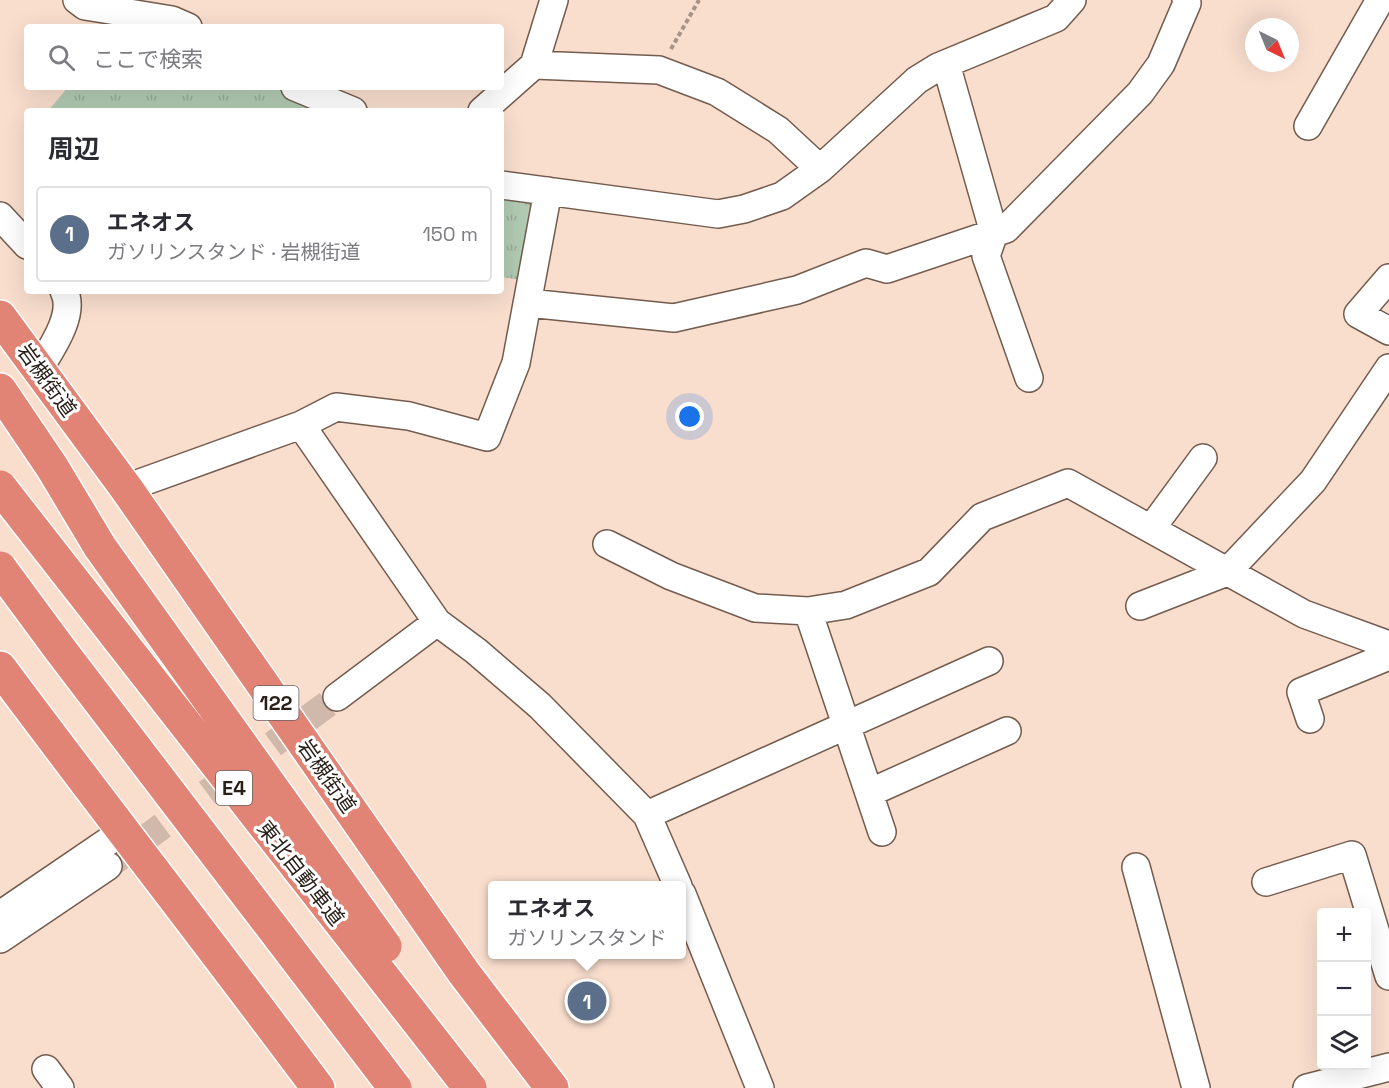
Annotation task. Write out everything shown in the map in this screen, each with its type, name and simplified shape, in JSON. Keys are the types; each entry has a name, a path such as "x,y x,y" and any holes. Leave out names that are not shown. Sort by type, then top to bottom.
{"highway":[{"name":"岩槻街道","path":"0,317 126,488 464,973 552,1088"},
{"path":"0,390 52,467 100,547"},
{"path":"0,419 100,547 397,963 481,1088"},
{"name":"東北自動車道","path":"0,487 470,1088"},
{"name":"E4","path":"0,568 395,1088"},
{"path":"0,668 318,1088"}],"street":[{"path":"77,0 85,6 172,20 181,24"},
{"path":"485,108 534,65 554,0"},
{"path":"504,184 717,214 744,209 782,196 820,169 917,80 946,64 1056,18 1072,0"},
{"path":"528,303 674,318 797,290 866,263 887,269 1006,229 1140,93 1161,64 1187,3 1186,0"},
{"path":"1308,126 1380,0"},
{"path":"946,64 994,233 986,256 1029,378"},
{"path":"534,65 659,70 717,92 777,130 820,169"},
{"path":"302,90 346,108"},
{"path":"126,488 301,425 336,407 409,416 487,437 516,363 548,191"},
{"path":"0,216 24,242"},
{"path":"1389,278 1358,314 1389,331"},
{"path":"39,369 60,335 66,315 66,294"},
{"path":"1140,606 1227,572 1313,481 1389,368"},
{"path":"301,425 437,622 476,651 540,706 647,815 676,881"},
{"path":"1151,529 1203,458"},
{"path":"607,544 671,576 755,608 808,611 846,605 929,572 982,517 1068,483 1304,614 1389,645"},
{"path":"808,611 882,832"},
{"path":"337,697 437,622"},
{"path":"1310,719 1301,692 1389,656"},
{"path":"647,815 989,661"},
{"path":"869,793 1007,731"},
{"path":"0,915 122,832"},
{"path":"1266,882 1352,855 1389,976"},
{"path":"0,939 108,866"},
{"path":"1136,867 1196,1088"},
{"path":"686,906 760,1088"},
{"path":"1307,1088 1389,1067"}],"path":[{"path":"659,70 699,0"}],"green space":[{"path":"66,90 283,90 322,108 50,108"},
{"path":"504,196 528,200 536,210 522,280 504,277"}],"tunnel":[{"path":"108,866 337,697"}],"place":[{"name":"エネオス","path":"587,1001"}]}
